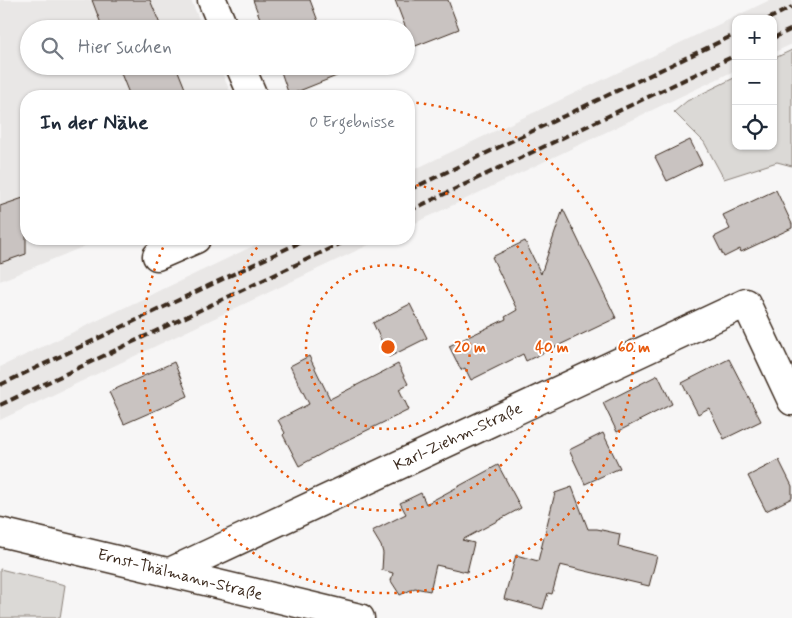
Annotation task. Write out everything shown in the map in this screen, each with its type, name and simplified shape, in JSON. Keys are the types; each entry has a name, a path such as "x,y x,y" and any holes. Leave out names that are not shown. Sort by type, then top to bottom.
{"street":[{"path":"212,0 220,20"},
{"path":"244,75 250,90"},
{"path":"157,256 182,245"},
{"name":"Karl-Ziehm-Straße","path":"170,572 746,302 792,401"},
{"name":"Ernst-Thälmann-Straße","path":"0,532 360,618"}],"shaded area":[{"path":"0,0 191,0 199,20 20,20 20,75 223,75 229,90 20,90 20,245 87,245 0,281"},
{"path":"770,0 792,0 792,44 777,51 777,15 739,15"},
{"path":"732,18 732,72 415,223 415,169"},
{"path":"792,50 792,166 777,162 724,179 704,142 674,112 687,101 732,79 732,150 777,150 777,57"},
{"path":"255,245 368,245 0,420 0,367"},
{"path":"0,569 65,585 60,618 0,618"}],"building":[{"path":"92,0 150,0 158,20 100,20"},
{"path":"253,0 310,0 318,20 261,20"},
{"path":"395,0 448,0 459,29 415,46 415,20 403,20"},
{"path":"122,75 180,75 186,90 128,90"},
{"path":"282,75 339,75 302,90 287,90"},
{"path":"690,140 702,164 667,181 655,157"},
{"path":"776,190 792,224 792,228 741,252 740,249 724,257 714,237 730,229 723,215"},
{"path":"20,199 20,245 26,245 26,254 0,263 0,206"},
{"path":"563,209 616,318 526,361 523,354 471,380 465,368 461,370 449,346 506,319 505,317 517,310 492,257 525,241 541,274"},
{"path":"410,304 427,338 389,357 373,323"},
{"path":"309,356 330,399 398,364 408,384 399,389 409,410 299,466 283,435 285,433 278,420 309,404 290,366"},
{"path":"729,359 761,421 724,439 709,408 698,414 682,383"},
{"path":"174,362 188,396 124,424 109,392"},
{"path":"658,375 672,404 617,432 603,403"},
{"path":"603,433 620,468 585,484 569,450"},
{"path":"779,460 792,486 792,498 766,511 748,476"},
{"path":"498,465 521,508 462,540 474,543 467,572 436,565 430,591 415,588 400,595 391,581 393,573 382,570 383,553 372,531 406,514 400,503 421,493 426,504"},
{"path":"572,487 588,529 620,534 618,546 657,556 649,586 560,565 552,594 548,593 543,609 504,599 516,555 538,561 555,493"}],"railway":[{"path":"776,15 792,7"},
{"path":"777,36 792,29"},
{"path":"415,187 732,36"},
{"path":"415,208 732,57"},
{"path":"0,385 294,245"},
{"path":"0,405 337,245"}]}
